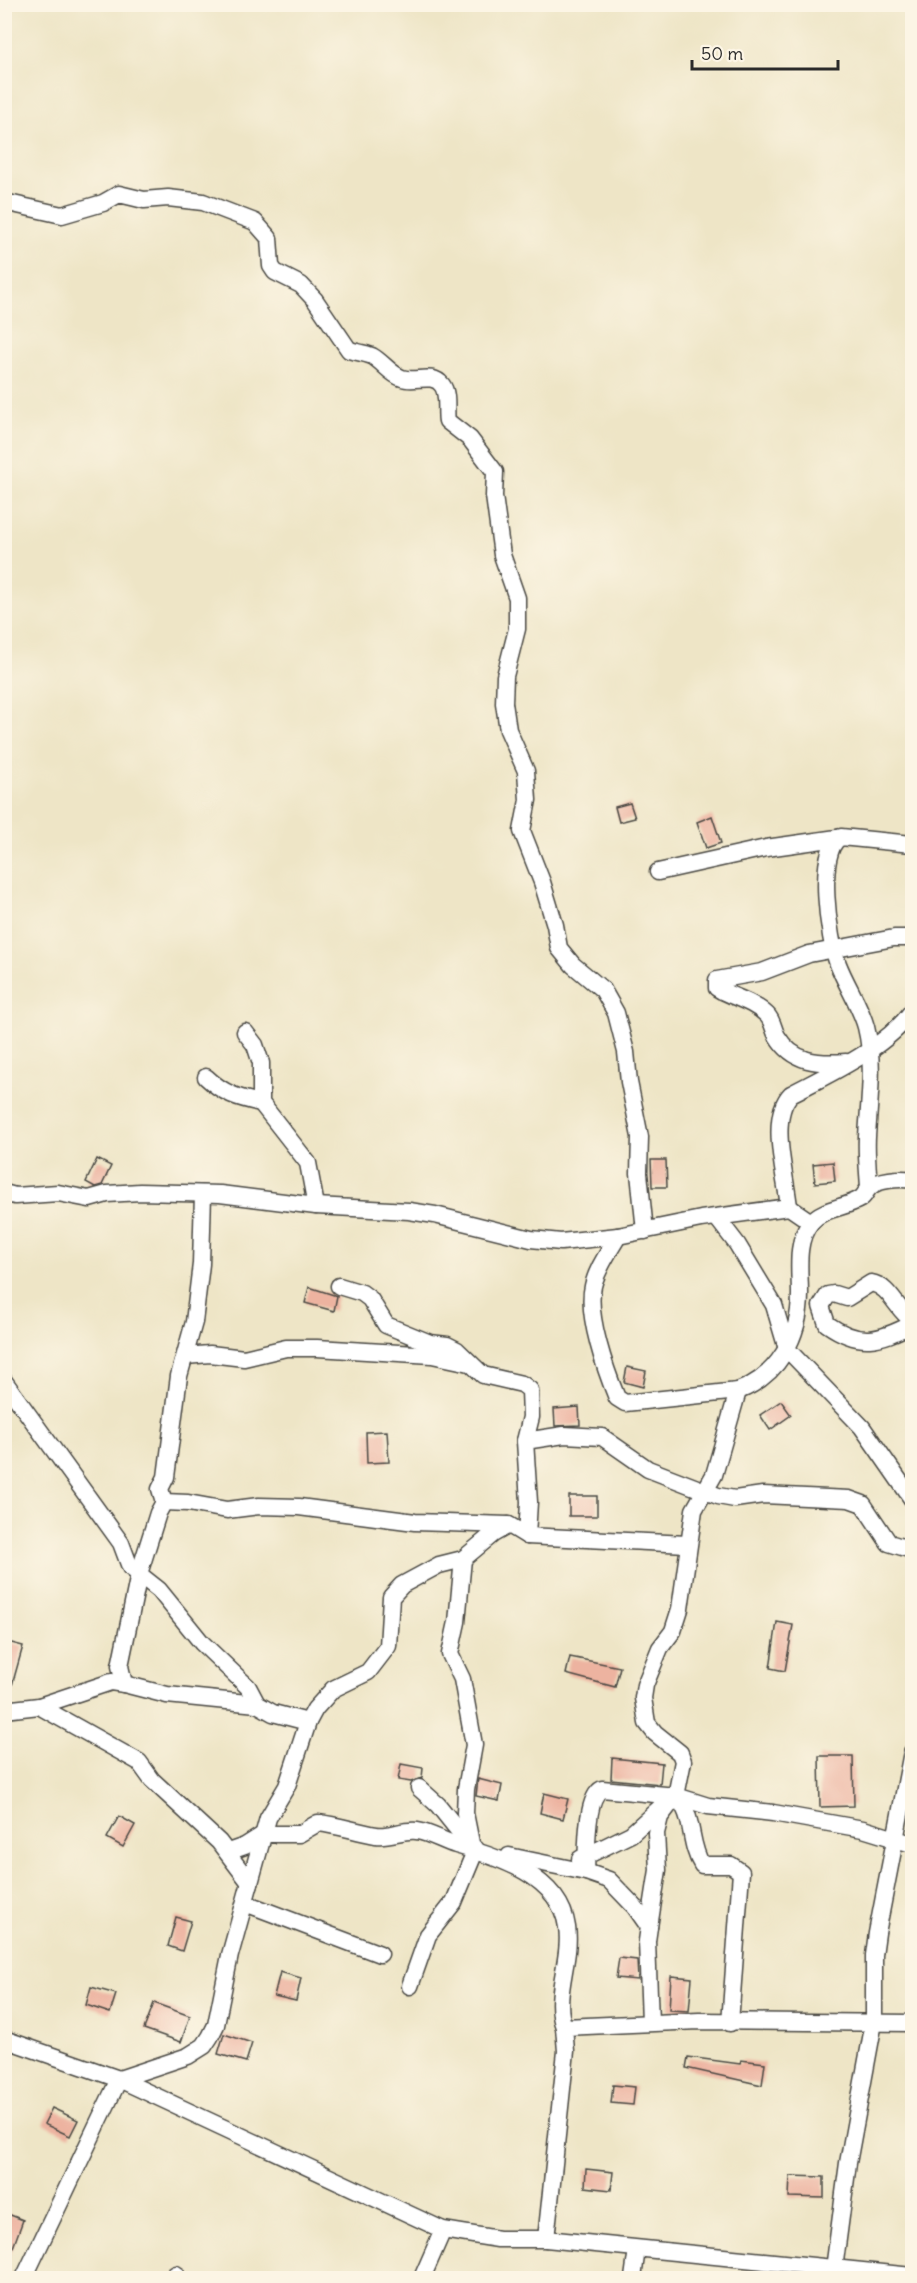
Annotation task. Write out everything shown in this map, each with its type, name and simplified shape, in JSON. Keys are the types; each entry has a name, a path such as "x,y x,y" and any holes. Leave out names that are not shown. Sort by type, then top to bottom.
{"street":[{"path":"4,202 62,215 103,203 119,194 144,200 168,198 203,202 255,222 269,238 271,266 275,272 301,285 315,300 349,350 372,357 393,374 405,379 428,378 441,384 446,393 444,408 447,422 470,439 495,472 494,496 502,555 517,598 517,628 505,676 504,703 508,730 526,771 528,800 522,831 542,882 555,925 559,948 573,965 603,990 616,1013 640,1137 639,1173 645,1231"},
{"path":"837,838 828,856 827,916 834,950 866,1026 871,1088 867,1140 869,1187"},
{"path":"658,872 766,848 837,838 912,844"},
{"path":"846,1062 819,1063 799,1058 782,1042 768,1016 756,1006 722,991 716,984 720,978 762,972 792,958 894,938 912,938"},
{"path":"789,1207 780,1138 784,1102 791,1094 868,1052 904,1023 912,1011"},
{"path":"244,1032 255,1045 261,1063 261,1103 308,1163 316,1206"},
{"path":"206,1077 223,1092 239,1100 261,1103"},
{"path":"618,1236 592,1287 595,1323 617,1398 625,1403 738,1391 755,1385 776,1368 787,1349 800,1297 802,1237 811,1222 823,1213 860,1199 869,1187 891,1179 912,1180"},
{"path":"4,1193 15,1196 58,1193 89,1199 107,1194 140,1192 203,1194 435,1215 531,1239 561,1242 618,1236 789,1207 811,1222"},
{"path":"118,1683 139,1574 158,1513 164,1503 160,1489 165,1477 179,1376 192,1327 201,1264 203,1194"},
{"path":"717,1218 737,1244 774,1305 787,1349 862,1427 912,1499"},
{"path":"872,1283 885,1289 903,1315 912,1322 890,1335 869,1341 856,1340 827,1324 821,1306 828,1295 834,1294 848,1298 872,1283"},
{"path":"339,1286 362,1293 370,1299 386,1325 430,1343 447,1345 483,1376 522,1384 530,1390 531,1417 525,1442 529,1502 528,1536"},
{"path":"192,1327 210,1354"},
{"path":"185,1356 210,1354 244,1358 286,1348 317,1348 432,1355 470,1363"},
{"path":"4,1381 121,1543 130,1567 159,1590 202,1643 248,1688 257,1704"},
{"path":"650,2022 647,1941 658,1870 656,1833 660,1816 676,1796 683,1761 680,1753 655,1733 647,1723 643,1698 645,1684 660,1648 673,1631 680,1609 687,1544 694,1510 714,1475 738,1391"},
{"path":"525,1442 564,1435 602,1437 648,1469 703,1492 735,1499 764,1495 849,1499 862,1504 890,1543 912,1550"},
{"path":"164,1503 188,1503 227,1510 259,1506 299,1507 415,1522 509,1525 528,1536 687,1544"},
{"path":"24,2278 119,2079 188,2056 204,2046 210,2037 216,2025 230,1955 264,1834 272,1811 287,1786 308,1722 326,1695 368,1672 388,1646 390,1597 402,1585 439,1565 463,1559 493,1534 509,1525"},
{"path":"410,1986 428,1935 454,1902 477,1850 465,1813 466,1789 474,1738 462,1679 450,1654 457,1622 463,1559"},
{"path":"4,1710 39,1706 118,1683 167,1695 257,1704 273,1713 308,1722"},
{"path":"39,1706 139,1762 152,1780 228,1852 250,1883"},
{"path":"834,2269 848,2163 874,2022 874,1955 912,1752"},
{"path":"418,1788 438,1805 477,1850 518,1868 537,1880 561,1905 567,1928 565,1976 559,2009 564,2027 566,2051 546,2239"},
{"path":"586,1865 589,1821 598,1791 602,1789 676,1796 708,1806 773,1813 863,1829 894,1846 912,1844"},
{"path":"228,1852 245,1846 264,1834 299,1834 318,1823 380,1835 416,1831 477,1850 554,1868 586,1865 632,1834 676,1796"},
{"path":"676,1796 687,1812 695,1852 702,1865 731,1865 741,1872 730,2023"},
{"path":"586,1865 609,1880 635,1907 649,1927"},
{"path":"245,1903 380,1954"},
{"path":"564,2027 650,2022 912,2023"},
{"path":"4,2039 119,2079 443,2230 498,2239 546,2239 912,2276"},
{"path":"422,2278 443,2230"},
{"path":"633,2278 637,2248"}],"building":[{"path":"630,803 635,818 619,822 615,807"},
{"path":"712,816 721,843 706,848 697,822"},
{"path":"97,1159 111,1166 102,1185 95,1187 86,1182"},
{"path":"651,1160 666,1160 667,1187 652,1187"},
{"path":"833,1162 835,1181 815,1183 813,1164"},
{"path":"309,1287 337,1296 334,1311 305,1303"},
{"path":"627,1367 646,1371 643,1387 624,1382"},
{"path":"781,1401 791,1415 770,1430 760,1415"},
{"path":"579,1407 580,1425 555,1426 554,1409"},
{"path":"387,1431 389,1462 367,1463 366,1432"},
{"path":"569,1496 597,1496 597,1516 569,1516"},
{"path":"777,1622 793,1625 785,1671 770,1668"},
{"path":"4,1641 23,1646 9,1696 4,1696"},
{"path":"570,1657 620,1667 615,1687 566,1674"},
{"path":"819,1756 853,1756 854,1806 820,1807"},
{"path":"612,1758 662,1763 660,1784 611,1779"},
{"path":"401,1764 423,1768 422,1778 411,1782 398,1780"},
{"path":"478,1779 502,1785 499,1801 476,1796"},
{"path":"544,1793 568,1799 563,1819 540,1813"},
{"path":"119,1816 135,1825 123,1847 107,1838"},
{"path":"176,1917 191,1921 182,1951 168,1946"},
{"path":"619,1958 637,1960 638,1980 616,1978"},
{"path":"280,1972 301,1978 296,2001 274,1996"},
{"path":"671,1976 692,1978 689,2011 669,2010"},
{"path":"91,1987 116,1994 110,2013 86,2005"},
{"path":"154,2003 190,2016 181,2042 144,2029"},
{"path":"224,2034 252,2043 246,2062 218,2054"},
{"path":"688,2057 740,2064 741,2060 765,2063 762,2085 686,2068"},
{"path":"613,2085 635,2087 633,2105 611,2103"},
{"path":"52,2108 78,2120 70,2136 44,2124"},
{"path":"586,2169 613,2172 611,2190 585,2187"},
{"path":"790,2176 824,2177 824,2198 789,2197"},
{"path":"8,2214 23,2220 7,2264 4,2264 4,2224"}]}
